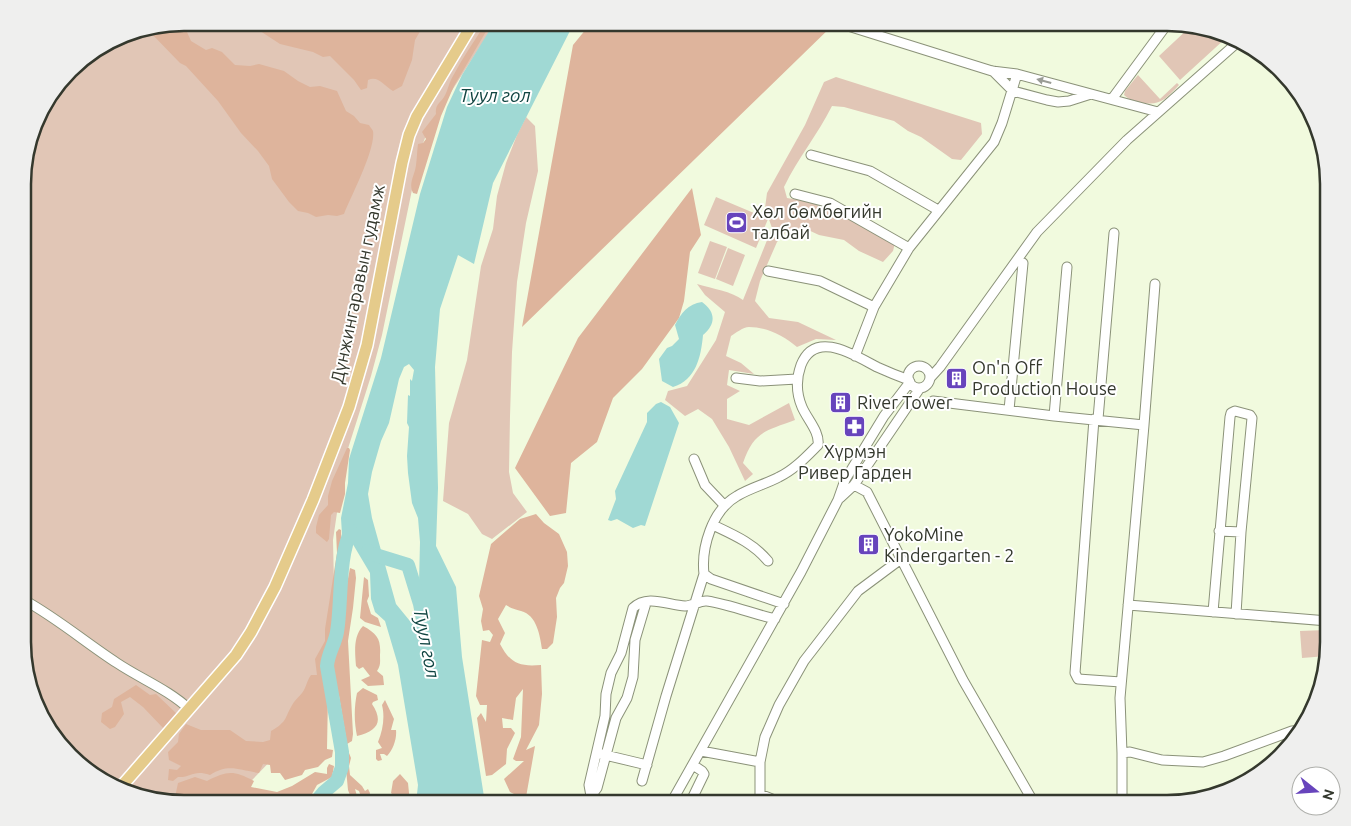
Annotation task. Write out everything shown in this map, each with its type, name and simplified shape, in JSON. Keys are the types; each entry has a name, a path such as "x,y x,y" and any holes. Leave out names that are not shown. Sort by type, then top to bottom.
{"main road":[{"name":"Дүнжингаравын гудамж","path":"125,782 236,655 252,632 275,588 314,500 349,407 367,345 409,135 426,101 467,32"}],"street":[{"path":"865,31 992,71 1017,74 1158,112"},
{"path":"1112,99 1162,31"},
{"path":"838,500 854,485 920,388 927,385 930,378 1037,232 1097,170 1158,112 1232,47"},
{"path":"992,71 1012,91 1047,100 1069,101 1091,94"},
{"path":"855,356 874,307 909,248 994,142 1017,74"},
{"path":"811,155 870,171 938,210"},
{"path":"795,194 830,203 909,248"},
{"path":"1114,234 1096,419 1075,672 1078,679 1121,682"},
{"path":"1009,410 1023,263"},
{"path":"1054,416 1067,267"},
{"path":"768,271 820,281 874,307"},
{"path":"1122,794 1121,682 1155,284"},
{"path":"642,781 704,574 702,560 713,525 724,505 737,496 781,476 818,445 818,436 801,406 797,379 805,356 817,348 832,346 892,375 909,378 914,386 920,388"},
{"path":"925,368 947,357"},
{"path":"677,795 784,604 838,500 845,480 917,366 925,368 930,373 930,378"},
{"path":"736,378 760,381 797,379"},
{"path":"933,401 1144,425"},
{"path":"1213,612 1230,417 1231,413 1235,411 1250,415 1252,418 1241,532 1236,614"},
{"path":"694,459 705,484 724,505"},
{"path":"854,485 867,492 963,680 1029,794"},
{"path":"713,525 759,550 768,561"},
{"path":"1219,531 1241,532"},
{"path":"760,794 760,762 765,737 779,705 804,662 858,591 901,559"},
{"path":"704,574 711,579 784,604"},
{"path":"590,795 589,786 605,716 606,694 611,673 620,653 633,608 640,603 656,601 686,606 705,600 775,619"},
{"path":"594,795 616,718 627,698 633,677 635,640 646,603"},
{"path":"31,604 116,663 189,709"},
{"path":"1128,605 1319,620"},
{"path":"1122,753 1130,752 1162,760 1202,762 1290,732"},
{"path":"701,750 760,762"},
{"path":"596,753 647,765"},
{"path":"693,765 704,774 694,794"}],"shaded area":[{"path":"826,31 522,327 573,45 584,32"},
{"path":"174,32 489,32 430,125 420,151 382,335 345,458 333,540 334,585 330,633 304,726 238,795 184,795 144,790 108,774 76,750 57,727 47,710 34,672 31,642 31,184 34,154 39,135 47,116 63,91 83,69 116,47 154,34"},
{"path":"187,32 191,41 206,50 212,48 222,52 235,65 250,66 259,64 284,71 310,87 320,86 337,91 346,111 360,123 369,125 373,131 371,149 344,214 316,217 298,211 272,179 269,166 258,151 241,133 218,101 186,66 180,63 152,34"},
{"path":"262,32 420,32 415,40 412,60 402,86 393,91 375,79 368,80 367,88 361,90 354,80 330,56 323,57 313,52 280,44"},
{"path":"480,32 486,32 454,86 441,116 417,194 413,193 411,182 415,169 418,144 423,143 426,139 422,132 436,114 437,107 465,55"},
{"path":"1184,33 1207,36 1222,42 1180,80 1159,56"},
{"path":"1138,75 1160,99 1177,83 1179,85 1170,95 1157,103 1138,102 1124,95"},
{"path":"836,77 981,123 982,134 961,160 952,159 894,121 844,107 832,106 784,187 787,198 811,202 831,212 859,222 895,243 893,251 883,262 859,251 844,240 819,235 804,228 786,232 777,242 760,281 755,301 769,318 798,322 836,340 816,339 797,347 775,333 756,327 747,327 731,336 726,356 741,363 754,374 729,370 727,385 740,391 727,399 727,419 749,425 789,403 795,420 769,430 752,444 743,463 753,474 745,481 729,447 712,419 698,409 685,416 665,400 668,391 687,386 716,340 725,312 705,295 697,284 727,292 743,300 772,228 765,208 767,193 805,125 824,82"},
{"path":"526,117 535,126 538,171 526,223 517,282 512,352 509,472 513,493 527,512 492,539 482,534 468,514 443,501 449,423 467,360 481,266 493,229 497,196 506,163"},
{"path":"692,188 701,235 690,252 684,301 679,318 642,369 613,398 597,442 571,463 566,513 550,516 515,468 578,338"},
{"name":"Хөл бөмбөгийн талбай","path":"716,197 768,219 756,248 704,225"},
{"path":"710,241 727,247 715,279 698,273"},
{"path":"728,248 745,255 733,286 716,279"},
{"path":"347,448 350,450 345,494 340,513 334,512 331,515 329,539 327,542 316,533 316,527 319,515 328,505 332,481"},
{"path":"536,514 544,523 559,534 567,552 568,566 564,583 556,598 557,617 553,643 547,649 542,649 537,627 526,613 506,605 498,619 505,633 500,644 508,656 521,664 541,665 542,694 539,725 526,750 535,746 526,795 515,795 510,792 504,779 524,761 513,759 521,737 523,689 516,698 513,720 502,718 503,728 511,728 515,733 507,749 506,764 492,775 486,776 477,718 481,713 486,722 487,705 480,705 476,696 482,640 490,642 493,635 489,630 483,631 481,621 483,609 479,596 491,544 520,519"},
{"path":"339,529 341,530 342,561 333,634 324,661 328,695 327,749 333,750 332,757 325,760 318,767 305,770 302,775 285,780 280,773 271,773 270,765 263,764 259,773 228,768 216,771 210,775 196,773 178,777 173,781 168,780 169,769 177,770 181,766 169,760 168,752 178,742 179,734 186,724 201,730 230,730 246,741 263,742 270,740 271,731 284,721 294,702 303,692 311,675 317,675 315,659 325,641 325,629 337,553 336,532"},
{"path":"350,568 355,570 356,578 348,641 353,734 352,741 347,744 339,696 332,679 330,666 333,652 339,644 344,626 344,600"},
{"path":"364,577 368,580 369,596 367,601 371,614 378,618 381,627 365,622 360,618"},
{"path":"363,626 378,638 380,663 377,671 383,676 384,685 368,686 361,680 370,676 363,667 359,669 356,666 356,640"},
{"path":"1319,630 1319,657 1302,658 1300,631"},
{"path":"136,685 150,695 156,694 177,714 164,729 143,707 130,697 121,702 124,714 115,727 110,729 101,722 102,713 112,707 114,699"},
{"path":"363,688 377,695 378,700 372,704 376,710 378,721 374,728 357,736 355,704 357,693"},
{"path":"385,700 394,719 391,730 396,730 396,737 389,754 387,756 380,754 382,760 378,761 376,759 376,750 382,748 378,742 383,724 382,705"},
{"path":"349,753 351,758 349,766 350,775 365,791 368,789 370,795 360,795 359,791 355,789 357,795 350,795 345,758"},
{"path":"329,764 334,766 332,777 317,785 312,795 176,794 178,783 195,777 207,781 230,773 241,775 254,781 251,787 277,792 292,786 315,772 327,774"},
{"path":"400,774 408,783 409,795 393,795 391,793 393,781"}],"water":[{"name":"Туул гол","path":"489,32 570,32 493,183 474,264 458,255 440,309 435,367 438,488 436,546 456,587 462,657 484,795 417,795 418,785 398,665 385,621 375,612 371,599 370,573 351,541 349,548 343,550 341,518 348,483 349,459 381,358 420,194 447,107 462,75","holes":["409,364 414,370 412,381 410,379 410,396 408,395 407,423 409,427 407,456 412,503 418,518 420,542 419,583 426,621 414,626 396,604 372,518 368,494 372,472 381,441 389,423 399,379 404,367"]},
{"path":"702,302 712,314 712,322 703,335 696,367 687,379 673,387 662,381 659,359 667,348 679,339 675,325 682,313 689,307"},
{"path":"661,402 670,407 679,423 645,526 641,525 633,528 617,519 608,520 616,499 615,491 647,422 647,413 656,404"}],"waterway":[{"name":"Туул гол","path":"322,795 337,781 342,767 342,752 327,666 337,632 342,567 351,531"},
{"name":"Туул гол","path":"368,551 369,553 408,565 420,604 427,640"}],"place":[{"name":"Хөл бөмбөгийн талбай","path":"736,222"},
{"name":"On'n Off Production House","path":"956,378"},
{"name":"River Tower","path":"841,403"},
{"name":"Хүрмэн Ривер Гарден","path":"855,427"},
{"name":"YokoMine Kindergarten - 2","path":"868,545"}]}
